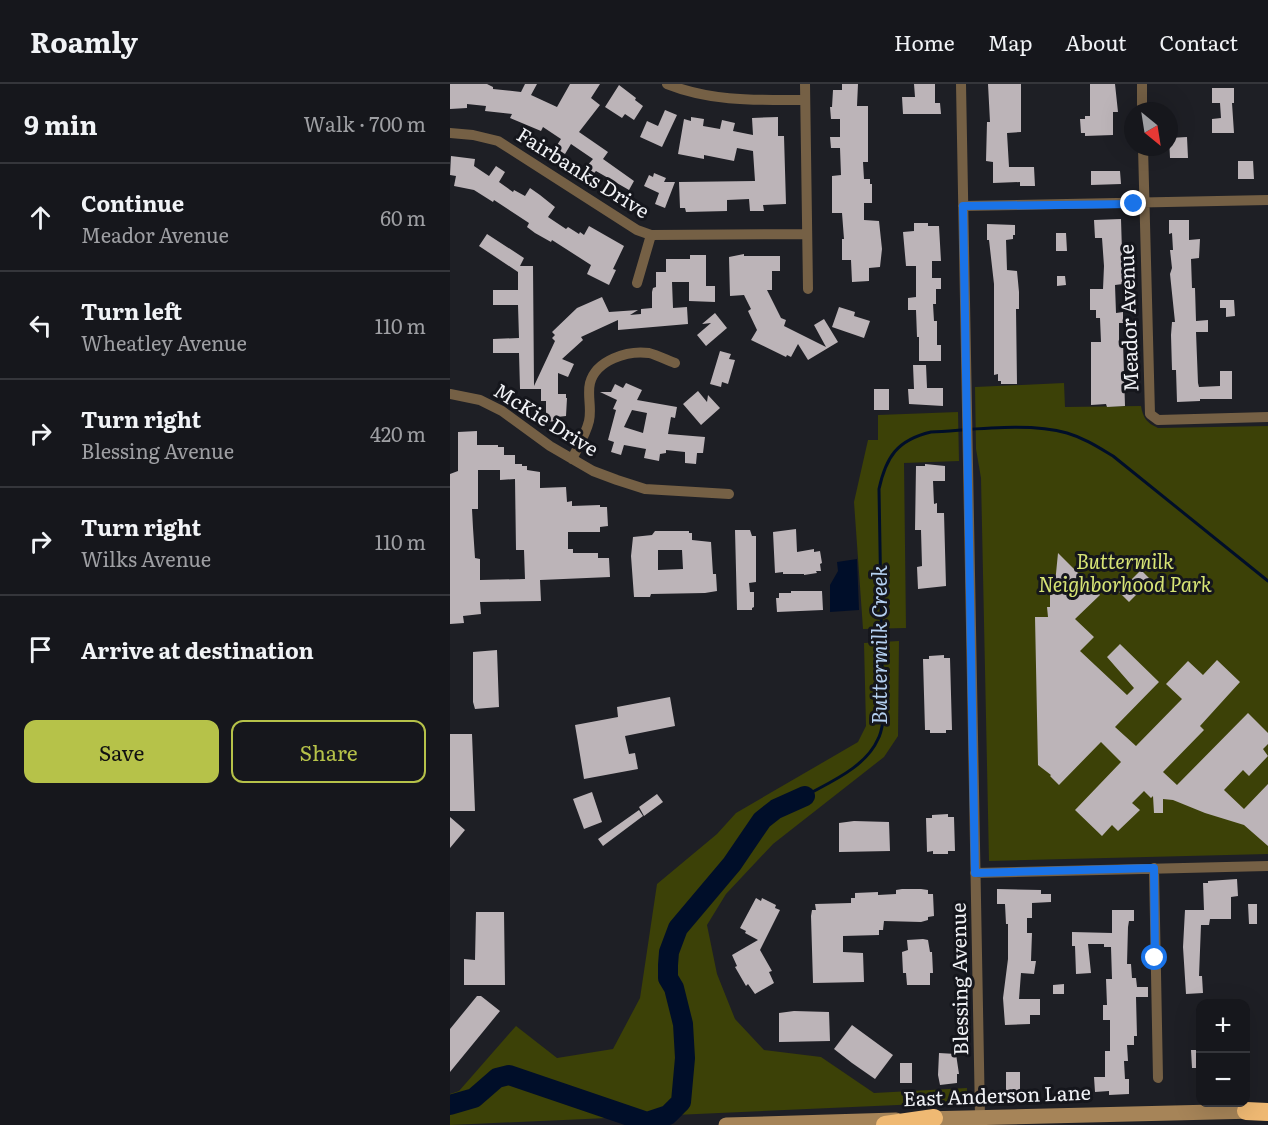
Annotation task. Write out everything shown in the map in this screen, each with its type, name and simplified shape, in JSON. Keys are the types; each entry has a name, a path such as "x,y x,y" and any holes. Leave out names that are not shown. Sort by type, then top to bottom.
{"highway":[{"path":"1246,1111 1268,1111"},
{"path":"885,1125 934,1118"}],"main road":[{"name":"East Anderson Lane","path":"726,1125 1246,1111"}],"street":[{"path":"667,84 688,92 716,98 806,100"},
{"path":"805,84 808,289"},
{"name":"Blessing Avenue","path":"961,84 980,1117"},
{"path":"1142,84 1142,102"},
{"name":"Fairbanks Drive","path":"450,133 473,135 498,141 637,230 651,235 806,234"},
{"name":"Meador Avenue","path":"1143,156 1149,397 1152,416 1158,420 1268,417"},
{"path":"963,206 1268,200"},
{"path":"637,283 651,235"},
{"path":"572,459 587,428 590,414 590,384 597,369 609,361 629,354 648,353 675,363"},
{"name":"McKie Drive","path":"450,394 480,400 502,411 550,447 593,471 645,489 729,494"},
{"path":"975,873 1268,866"},
{"path":"1154,868 1158,1078"}],"green space":[{"name":"Buttermilk Neighborhood Park","path":"1064,383 1065,407 1141,406 1146,420 1158,428 1268,426 1268,854 989,861 981,478 976,449 975,387"},
{"path":"958,412 959,461 904,463 906,628 863,629 854,502 868,440 878,440 878,415"},
{"path":"899,641 898,736 884,757 773,844 726,894 707,925 717,974 735,1019 764,1050 821,1057 874,1093 967,1088 966,1102 450,1125 450,1094 459,1091 516,1026 557,1058 613,1049 640,998 657,884 717,834 736,813 858,742 866,726 864,643"}],"water":[{"path":"857,559 859,610 830,612 830,585 838,571 837,562"}],"building":[{"path":"450,84 487,84 493,89 521,92 525,84 537,84 531,95 557,107 570,84 600,84 591,98 600,105 579,132 608,152 603,159 634,181 629,190 586,167 593,159 571,144 565,154 555,148 561,139 543,127 541,131 510,118 512,114 485,111 486,106 467,104 467,108 450,109"},
{"path":"842,84 858,84 857,106 868,106 868,162 863,162 864,179 870,179 870,184 872,184 872,203 864,203 864,220 879,221 882,249 880,267 869,268 869,281 852,282 851,260 842,260 842,239 844,239 842,213 832,213 832,176 841,175 840,148 831,148 830,137 840,137 840,119 831,119 830,107 832,107 833,90 842,90"},
{"path":"914,84 935,84 935,103 940,103 941,114 903,114 902,97 915,97"},
{"path":"988,84 1021,84 1021,132 1007,133 1009,167 1034,167 1035,186 1020,186 1020,182 993,183 993,162 986,161 987,122 990,122"},
{"path":"1090,84 1115,84 1118,112 1113,112 1113,135 1085,136 1085,133 1081,133 1080,119 1090,116"},
{"path":"619,85 643,106 634,120 625,114 622,118 605,107"},
{"path":"1212,88 1234,88 1234,103 1232,103 1234,133 1212,133 1212,119 1221,118 1220,103 1212,103"},
{"path":"665,110 677,115 662,147 640,137 647,121 658,126"},
{"path":"691,117 704,119 703,126 720,129 722,120 735,123 733,131 753,135 752,118 778,117 778,136 784,136 786,204 763,205 764,211 750,211 749,199 727,200 727,211 686,212 685,208 680,208 679,182 755,181 753,151 737,148 734,161 704,155 704,159 678,154 684,119 691,121"},
{"path":"1187,137 1188,158 1170,158 1170,156 1178,156 1178,138"},
{"path":"451,156 475,159 474,166 489,176 496,166 505,172 499,182 513,192 514,190 525,196 530,188 540,195 555,207 548,217 566,229 568,227 584,235 589,226 624,246 613,269 616,270 609,285 587,274 591,265 552,240 551,242 535,233 527,227 529,223 494,200 493,202 474,190 454,186 456,176 450,175"},
{"path":"1238,161 1253,161 1254,179 1238,179"},
{"path":"1091,171 1120,171 1121,184 1091,185"},
{"path":"654,173 666,178 664,182 675,182 665,208 655,204 659,193 644,186 649,175 653,177"},
{"path":"1121,219 1123,284 1115,285 1116,313 1123,312 1123,323 1119,323 1119,342 1123,342 1125,406 1107,407 1106,404 1091,405 1091,342 1101,342 1100,318 1096,318 1096,310 1090,310 1090,289 1103,289 1104,266 1102,238 1095,238 1094,220"},
{"path":"1169,220 1189,220 1189,240 1200,239 1199,258 1191,259 1196,321 1208,320 1208,332 1196,332 1199,387 1220,386 1220,371 1232,371 1232,399 1177,402 1176,370 1172,370 1171,335 1172,322 1175,322 1170,274 1172,268 1170,250 1173,250 1172,233 1169,234"},
{"path":"914,223 939,226 941,261 932,261 932,278 941,278 941,289 936,289 936,304 933,304 934,321 937,321 937,345 941,345 941,361 919,361 916,310 908,310 908,298 916,297 916,266 906,266 903,232 914,231"},
{"path":"987,224 1015,225 1013,239 1006,240 1007,270 1017,271 1019,292 1019,309 1016,309 1017,384 1001,384 1001,381 998,381 998,374 994,375 994,284 989,240 987,240"},
{"path":"1056,233 1066,233 1067,251 1056,251"},
{"path":"487,234 524,258 520,266 533,266 534,386 555,341 552,338 555,335 552,332 577,308 602,297 609,312 638,310 630,315 641,314 641,309 652,308 656,272 666,272 666,259 690,259 690,255 706,255 706,286 715,286 715,302 689,301 689,282 672,282 673,308 687,307 688,324 618,330 618,320 581,337 583,340 562,359 574,364 568,377 558,373 558,394 566,394 567,398 566,416 557,417 558,421 546,422 546,401 541,401 541,389 520,389 519,353 493,353 493,339 519,338 518,305 493,305 493,290 518,290 518,272 479,246"},
{"path":"744,254 744,256 780,256 780,271 772,271 772,290 767,290 781,318 786,320 784,326 826,347 814,325 824,319 838,342 808,360 798,344 791,357 787,355 786,357 751,340 757,330 748,311 751,309 744,295 730,296 729,257"},
{"path":"1057,276 1065,276 1066,285 1057,286"},
{"path":"1220,300 1234,300 1235,316 1226,317 1226,308 1220,308"},
{"path":"839,307 855,312 854,316 870,321 864,338 832,327"},
{"path":"715,313 727,328 706,346 697,335 711,323 702,324"},
{"path":"720,351 731,354 729,359 735,360 728,384 722,382 721,387 710,384"},
{"path":"913,365 926,365 927,388 943,388 943,406 909,404 908,389 914,389"},
{"path":"626,383 642,390 637,400 677,407 675,418 671,417 668,434 705,437 703,453 697,453 696,464 685,463 685,452 666,450 666,453 660,454 659,461 644,458 646,449 624,445 621,455 611,452 614,442 608,440 616,410 613,409 617,400 600,392 611,392 615,384 623,388","holes":["632,410 647,413 643,433 624,427"]},
{"path":"874,389 889,389 889,410 874,410"},
{"path":"698,391 707,402 708,395 720,408 701,425 683,404"},
{"path":"477,431 477,445 504,447 504,455 515,455 515,464 522,464 522,466 527,466 527,470 540,472 540,488 566,487 567,502 572,501 572,506 607,507 608,526 600,527 600,532 568,532 568,549 573,549 573,553 598,553 598,558 609,558 610,577 540,580 541,601 480,602 481,614 463,616 464,623 450,624 450,474 458,471 458,432","holes":["478,470 500,470 500,480 515,479 516,550 524,550 525,579 480,580 480,559 475,558 472,509 478,509"]},
{"path":"925,464 945,466 945,481 933,481 934,504 937,503 937,513 944,513 946,586 918,589 917,567 922,566 921,530 915,530 916,466 925,466"},
{"path":"796,529 797,552 814,549 814,552 820,551 821,571 804,575 775,573 773,532"},
{"path":"735,530 750,530 752,536 756,536 756,582 749,583 750,592 754,592 752,610 737,610"},
{"path":"655,531 689,531 692,533 692,540 711,542 713,574 716,574 717,591 634,597 631,556 633,537 652,535","holes":["658,550 682,550 683,569 658,570"]},
{"path":"1058,553 1100,595 1075,619 1094,637 1080,651 1127,695 1134,688 1107,657 1120,644 1159,682 1115,727 1136,746 1182,699 1166,684 1188,661 1203,675 1217,660 1240,682 1200,726 1204,730 1163,772 1177,785 1248,713 1268,733 1268,744 1263,749 1268,756 1249,776 1243,770 1224,790 1244,809 1268,784 1268,846 1244,825 1173,800 1163,799 1163,813 1154,813 1153,796 1151,798 1144,791 1132,803 1140,810 1118,831 1112,825 1102,836 1075,810 1121,762 1101,742 1059,785 1038,765 1035,617 1048,617 1047,607 1050,607 1050,595 1054,594"},
{"path":"1141,570 1151,580 1129,602 1119,592"},
{"path":"791,591 822,591 823,610 777,612 776,598 779,598 779,593 791,593"},
{"path":"497,650 499,707 475,709 473,652"},
{"path":"944,655 944,658 950,658 952,730 946,730 946,733 930,733 930,730 925,730 923,659 929,659 929,656"},
{"path":"670,697 675,726 625,736 629,754 635,753 638,769 584,779 575,725 618,717 617,707"},
{"path":"450,734 472,734 475,811 450,811"},
{"path":"592,792 602,822 584,829 573,799"},
{"path":"657,794 663,802 644,816 639,807"},
{"path":"639,810 643,816 603,846 598,839"},
{"path":"948,814 948,817 954,817 955,851 948,851 948,854 927,852 926,818 932,818 932,815"},
{"path":"450,817 465,830 450,848"},
{"path":"889,822 890,851 839,852 839,823"},
{"path":"1237,879 1238,896 1231,897 1231,919 1210,919 1209,925 1201,925 1199,976 1202,976 1203,993 1186,994 1183,947 1185,910 1204,910 1203,883"},
{"path":"997,889 1041,890 1041,894 1051,894 1051,902 1032,903 1032,918 1027,918 1027,933 1032,933 1031,961 1036,961 1034,974 1021,973 1019,999 1040,999 1040,1015 1030,1015 1030,1024 1005,1025 1003,998 1008,959 1008,924 1006,924 1005,904 997,904"},
{"path":"896,890 928,890 928,894 933,894 934,916 921,922 884,921 883,930 879,930 879,935 843,936 843,952 863,953 864,982 813,983 811,916 812,910 816,910 815,904 851,903 851,898 855,898 855,893 896,894"},
{"path":"756,898 761,901 762,898 776,905 775,908 780,910 760,950 772,971 769,972 774,983 755,994 748,984 746,986 735,967 737,966 732,955 758,940 740,928"},
{"path":"1248,904 1257,904 1257,924 1249,924"},
{"path":"1112,910 1134,910 1134,921 1129,921 1128,927 1127,964 1131,964 1132,978 1136,978 1137,987 1148,987 1148,997 1136,997 1137,1036 1134,1036 1134,1045 1127,1045 1128,1061 1124,1061 1125,1079 1129,1079 1129,1094 1109,1095 1109,1091 1095,1092 1094,1077 1105,1077 1105,1051 1110,1051 1110,1020 1103,1020 1103,1005 1107,1005 1106,979 1112,979 1111,947 1104,947 1104,944 1088,944 1091,973 1076,974 1072,932 1112,933"},
{"path":"476,912 504,912 505,985 464,985 464,959 475,960"},
{"path":"907,940 928,940 930,952 932,952 933,973 930,973 930,985 907,985 906,973 903,973 902,952 908,950"},
{"path":"1064,984 1064,994 1053,994 1053,985"},
{"path":"477,996 481,996 500,1011 450,1072 450,1029"},
{"path":"829,1012 830,1041 779,1042 779,1013"},
{"path":"852,1025 893,1055 875,1079 834,1049"},
{"path":"1191,1050 1196,1050 1196,1068 1192,1068"},
{"path":"939,1053 956,1054 959,1074 957,1074 957,1083 940,1085"},
{"path":"900,1063 912,1063 912,1083 900,1083"},
{"path":"1006,1072 1020,1072 1020,1094 1006,1094"}],"waterway":[{"name":"Buttermilk Creek","path":"805,796 856,766 872,749 881,733 883,721 879,489 885,468 895,452 901,445 919,435 931,432 1018,427 1052,430 1073,435 1113,456 1268,581"},
{"name":"Buttermilk Creek","path":"450,1105 474,1098 497,1078 509,1075 647,1122 668,1115 681,1102 685,1058 683,1024 674,988 668,978 669,952 678,928 732,864 762,820 776,809 805,796"}],"route":[{"path":"1134,204 963,206 975,873 1154,868 1155,958"}]}
